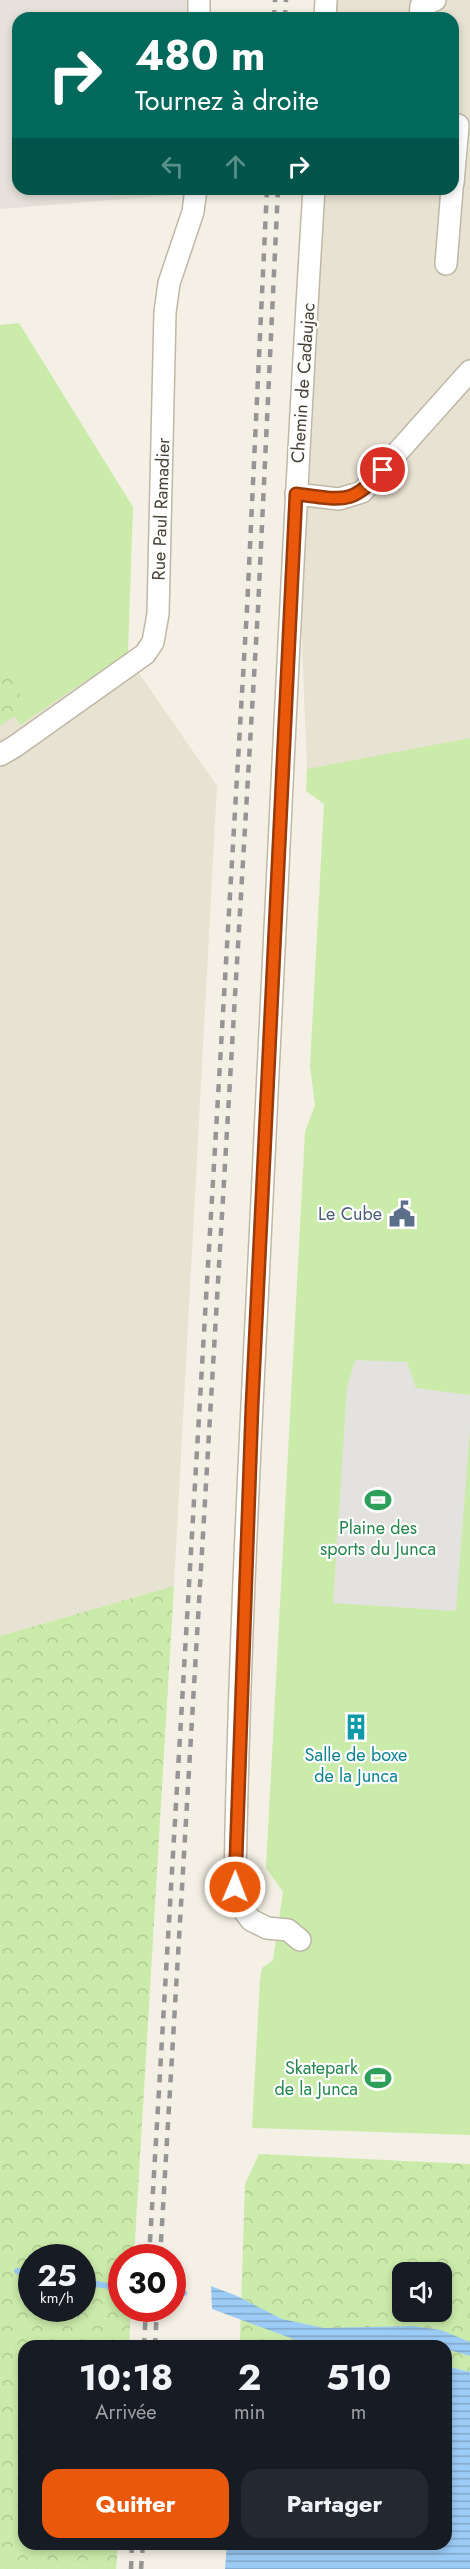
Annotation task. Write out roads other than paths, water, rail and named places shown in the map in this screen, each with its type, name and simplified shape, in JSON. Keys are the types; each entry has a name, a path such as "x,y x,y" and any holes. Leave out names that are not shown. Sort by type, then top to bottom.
{"street":[{"path":"420,12 421,6 435,0"},
{"name":"Rue Paul Ramadier","path":"0,755 145,654 153,642 157,627 158,602 166,296 193,212 195,195"},
{"name":"Chemin de Cadaujac","path":"300,1940 288,1930 267,1928 250,1920 238,1904 235,1887 251,1416 296,494 314,195"},
{"path":"446,264 452,195"},
{"path":"296,494 339,499 362,492 470,370"}],"water":[{"path":"211,2286 237,2296 282,2319 324,2328 413,2326 441,2330 470,2342 470,2356 452,2351 452,2340 296,2340 212,2309"},
{"path":"452,2368 470,2372 470,2569 225,2569 227,2550 452,2550"}],"waterway":[{"path":"96,2284 108,2286"}],"railway":[{"path":"274,12 275,0"},
{"path":"285,12 286,0"},
{"path":"150,2244 247,609 267,195"},
{"path":"161,2244 258,609 278,195"},
{"path":"144,2340 145,2322"},
{"path":"155,2340 156,2322"},
{"path":"131,2569 132,2550"},
{"path":"141,2569 143,2550"}],"place":[{"name":"Le Cube","path":"402,1214"},
{"name":"Plaine des sports du Junca","path":"378,1500"},
{"name":"Salle de boxe de la Junca","path":"356,1727"},
{"name":"Skatepark de la Junca","path":"378,2078"}]}
